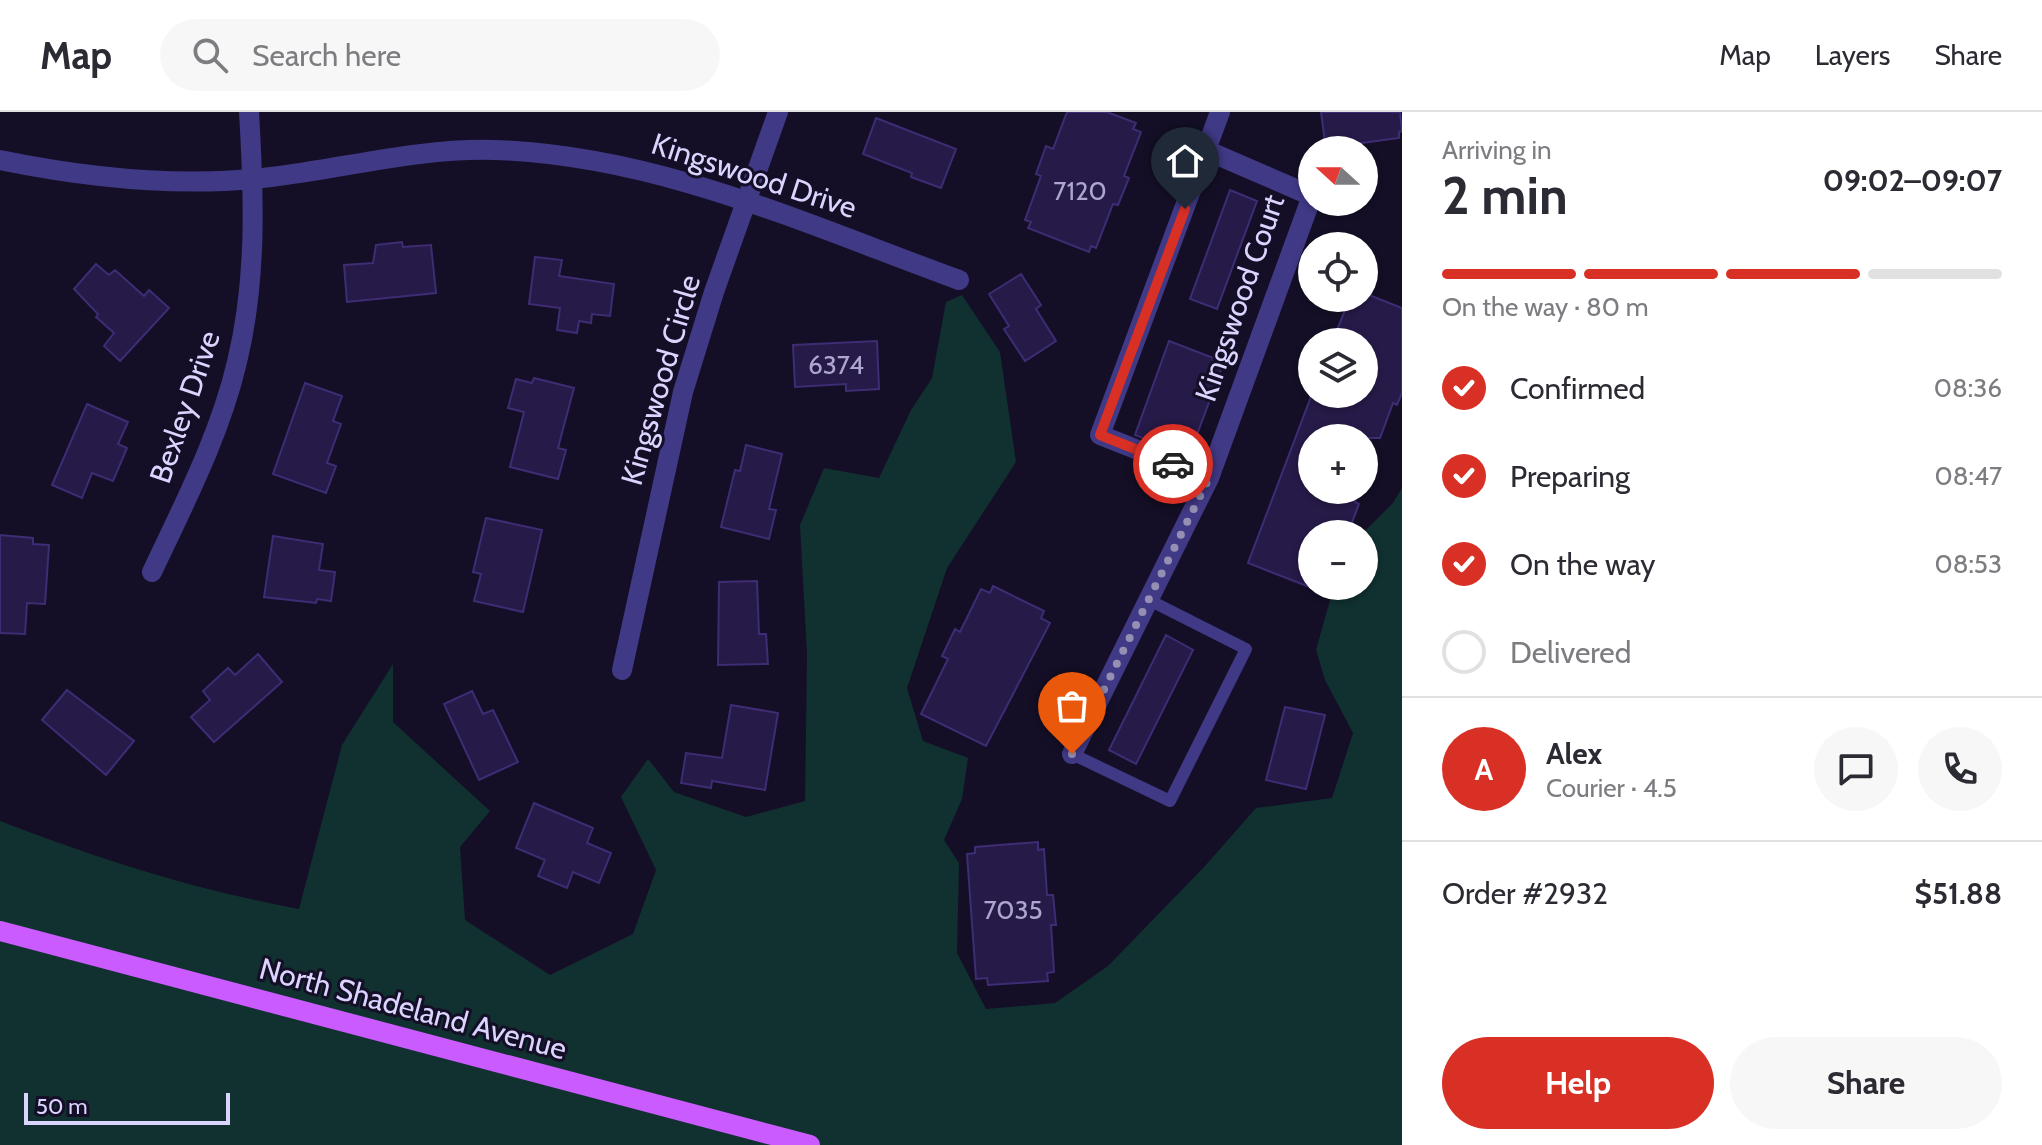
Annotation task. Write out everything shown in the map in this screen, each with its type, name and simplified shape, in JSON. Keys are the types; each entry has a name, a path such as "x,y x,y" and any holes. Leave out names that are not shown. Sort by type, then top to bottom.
{"main road":[{"name":"North Shadeland Avenue","path":"0,931 810,1145"}],"street":[{"name":"Bexley Drive","path":"152,572 198,473 236,366 251,279 253,179 249,112"},
{"name":"Kingswood Circle","path":"622,670 683,392 778,112"},
{"path":"1209,478 1100,435 1220,112"},
{"name":"Kingswood Drive","path":"0,160 135,179 194,181 253,179 402,155 466,150 517,151 628,166 677,178 959,280"},
{"name":"Kingswood Court","path":"1072,754 1209,478 1312,196 1208,151"}],"lane":[{"path":"1072,754 1170,801 1246,649 1149,600"}],"green space":[{"path":"962,295 1000,352 1016,462 947,568 907,688 923,741 968,758 962,799 944,840 959,863 957,953 986,1009 1055,1003 1108,966 1205,866 1256,808 1332,798 1353,733 1325,680 1316,650 1330,600 1378,600 1376,520 1393,503 1402,488 1402,1145 0,1145 0,821 147,872 299,909 342,745 393,664 393,722 490,811 460,847 465,920 550,975 633,934 656,870 621,797 648,759 674,792 746,817 805,801 807,654 800,525 824,468 879,478 911,410 932,378 946,302"}],"building":[{"path":"1067,112 1107,112 1136,123 1133,129 1141,132 1124,176 1129,178 1118,205 1113,204 1096,248 1091,246 1089,252 1028,228 1031,222 1025,220 1041,176 1036,174 1046,146 1053,149"},
{"path":"1321,112 1400,112 1402,131 1399,138 1378,141 1378,136 1324,136"},
{"path":"876,118 956,149 941,188 863,154"},
{"path":"1230,190 1257,201 1217,309 1190,299"},
{"path":"402,242 403,247 431,245 436,293 347,302 344,265 373,263 376,245"},
{"path":"535,257 562,260 559,276 614,284 610,316 592,314 591,323 579,321 577,333 557,330 560,308 529,304"},
{"path":"96,264 109,275 115,270 144,296 149,290 169,308 120,361 104,346 114,333 96,317 98,314 74,289"},
{"path":"1021,274 1041,305 1036,309 1056,341 1025,361 1004,329 1009,326 989,294"},
{"path":"1378,299 1402,308 1402,393 1397,405 1393,403 1380,438 1378,424 1301,424 1307,408 1378,408 1378,328 1338,328 1344,312 1378,312"},
{"path":"877,341 879,389 846,391 846,384 795,387 793,345"},
{"path":"1169,341 1224,362 1189,456 1135,435"},
{"path":"534,378 574,388 558,448 566,450 558,479 510,467 524,412 508,408 516,379 532,383"},
{"path":"305,383 342,396 333,421 341,424 327,463 336,466 326,493 273,474"},
{"path":"87,404 128,422 118,444 127,448 113,481 92,473 82,498 52,485"},
{"path":"1298,431 1298,504 1359,504 1353,520 1298,520 1298,583 1248,563"},
{"path":"746,445 782,454 769,509 776,510 769,539 721,527 735,470 740,471"},
{"path":"486,518 542,530 523,612 474,601 481,574 473,572"},
{"path":"0,535 33,538 33,544 49,545 45,604 27,603 25,634 0,633"},
{"path":"273,536 323,544 319,570 335,572 331,601 317,599 316,603 264,597"},
{"path":"757,581 759,634 766,634 768,664 718,665 719,582"},
{"path":"993,586 1044,611 1041,618 1050,623 986,746 921,714 948,659 942,656 955,629 960,632 981,589 990,593"},
{"path":"1166,635 1193,650 1136,764 1109,750"},
{"path":"258,654 282,682 214,742 191,717 210,700 203,691 228,668 235,675"},
{"path":"67,690 134,741 106,775 42,720"},
{"path":"472,691 483,714 493,710 518,762 479,780 444,704"},
{"path":"731,705 778,713 765,790 712,781 711,788 681,783 686,753 722,758"},
{"path":"1285,707 1325,715 1306,789 1266,780"},
{"path":"534,803 593,828 587,843 611,853 599,883 573,872 567,888 538,876 545,860 516,848"},
{"path":"1038,842 1038,850 1044,849 1047,895 1053,895 1056,925 1051,925 1054,972 1047,973 1048,981 988,985 987,978 976,979 967,854 975,853 975,847"}],"way so far":[{"path":"1072,754 1209,478 1173,464"}],"route":[{"path":"1173,464 1100,435 1185,209"}]}
